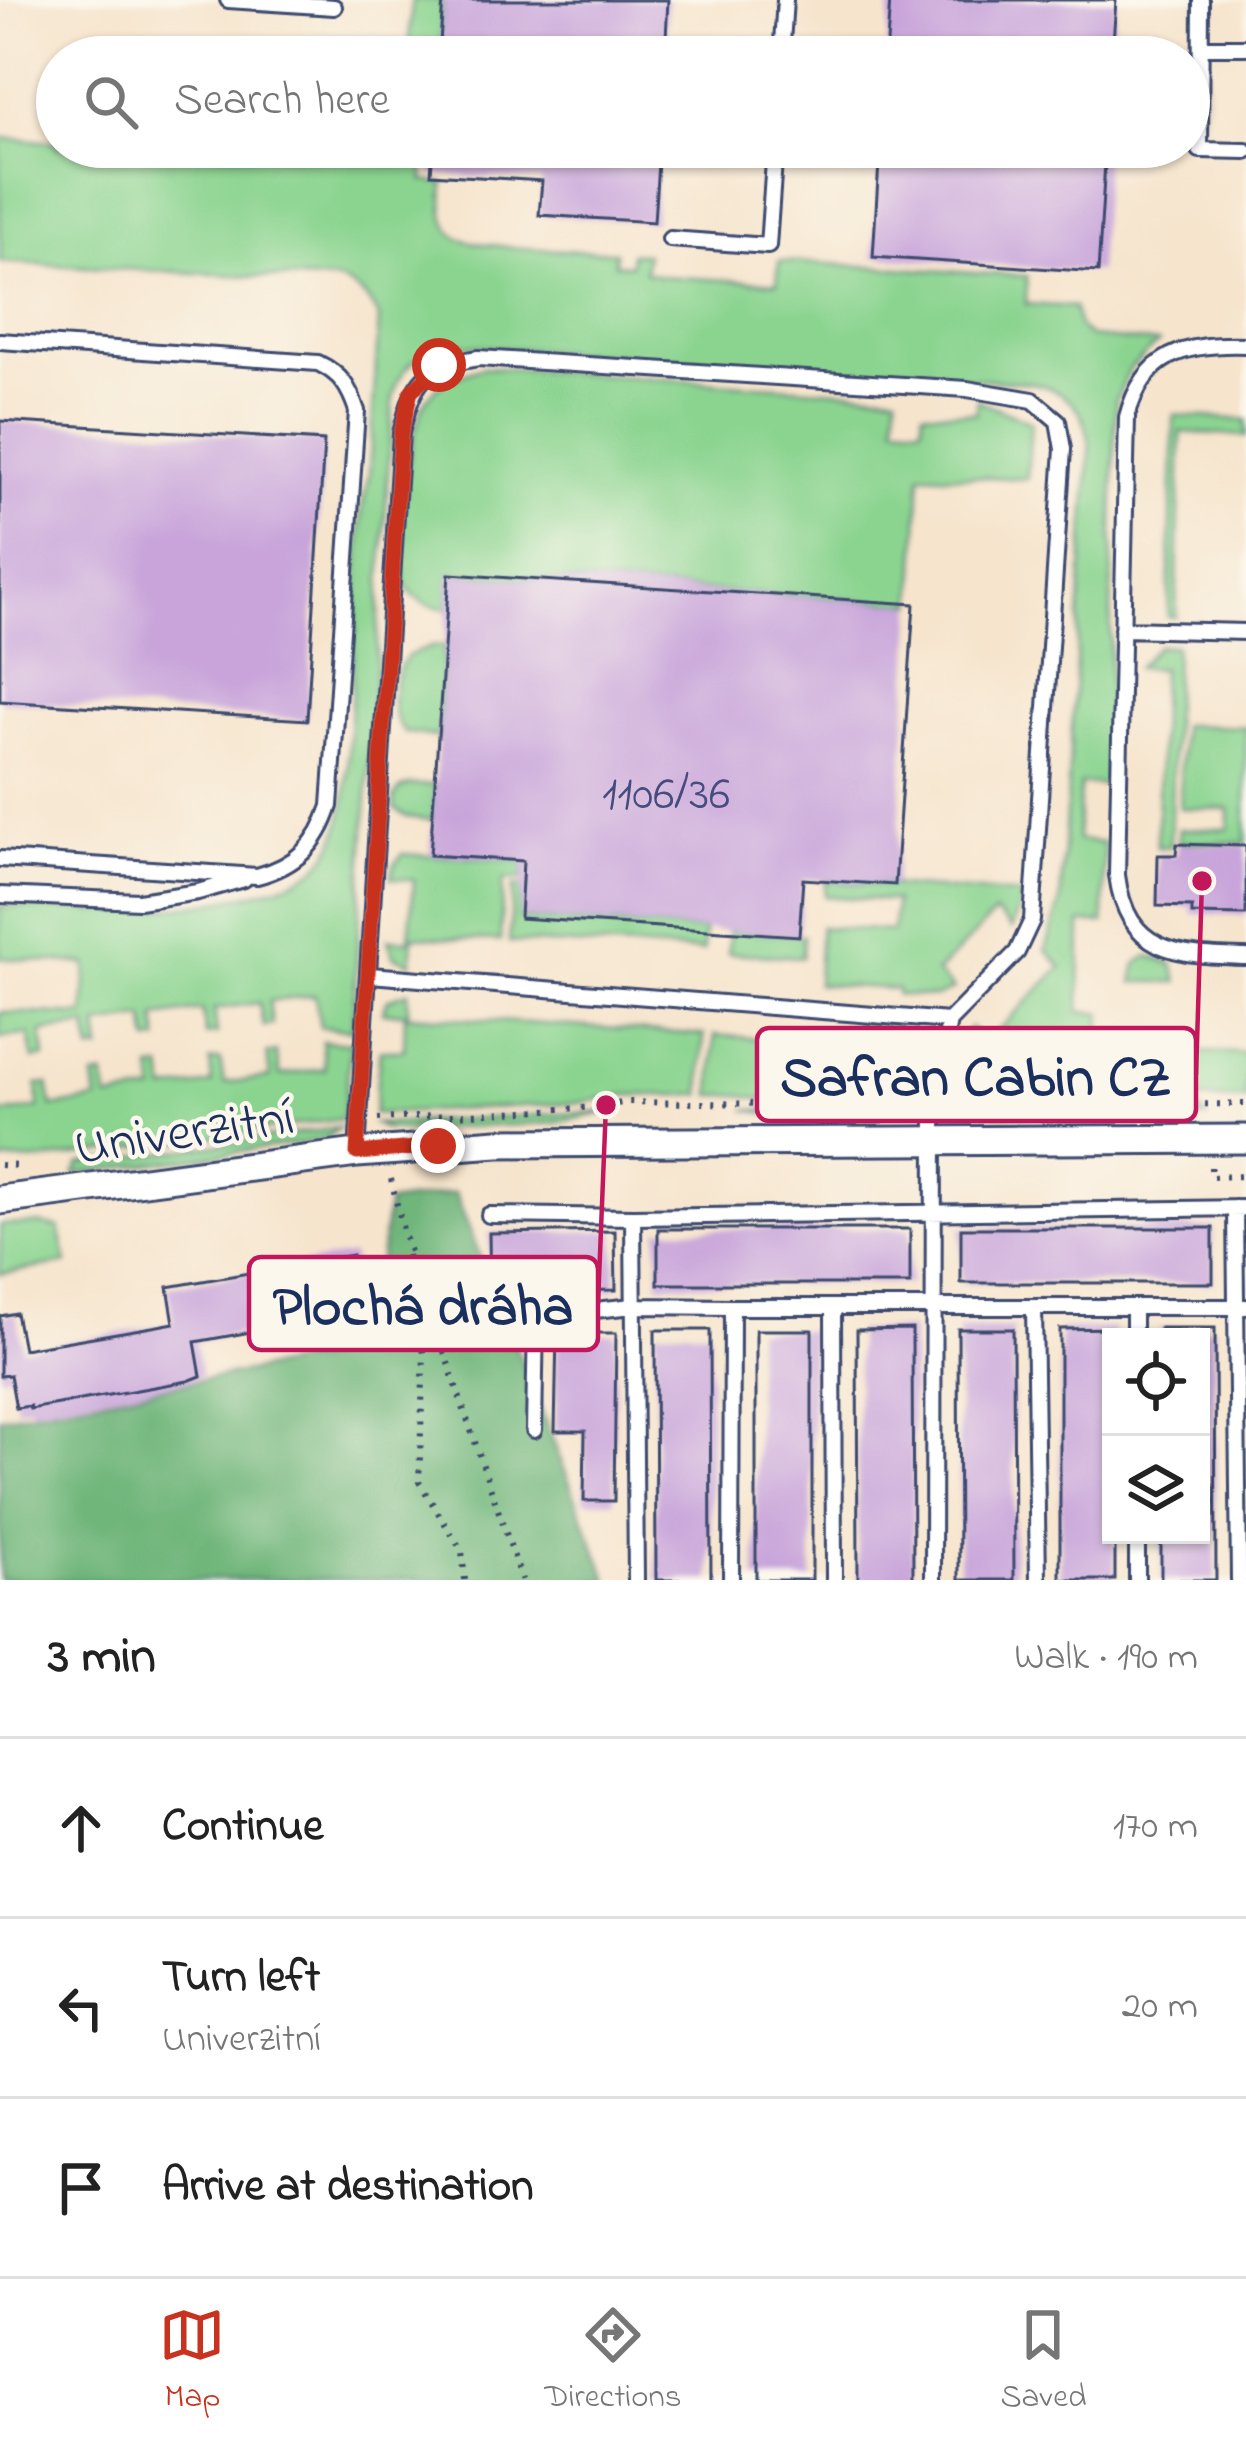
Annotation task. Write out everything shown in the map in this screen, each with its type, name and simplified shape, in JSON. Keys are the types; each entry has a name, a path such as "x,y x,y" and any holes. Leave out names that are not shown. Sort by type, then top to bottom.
{"street":[{"name":"Univerzitní","path":"0,1200 371,1152 498,1143 1246,1139"}],"lane":[{"path":"228,0 334,7"},
{"path":"782,36 785,0"},
{"path":"1201,0 1201,36"},
{"path":"1210,47 1246,47"},
{"path":"1210,151 1246,152"},
{"path":"670,239 768,246 774,168"},
{"path":"0,341 318,363 337,372 350,388 357,411 330,806 309,849 282,870 198,892 139,901 0,895"},
{"path":"1246,345 1194,346 1173,354 1144,376 1126,417 1117,875 1120,900 1147,938 1190,956 1246,957"},
{"path":"371,1152 370,975 401,433 411,392 439,365 478,358 967,388 1033,400 1058,421 1063,449 1032,920 1017,952 949,1021 934,1106 933,1580"},
{"path":"1122,628 1246,632"},
{"path":"0,859 257,876"},
{"path":"370,975 949,1021"},
{"path":"489,1214 1240,1208 1239,1580"},
{"path":"633,1216 636,1580"},
{"path":"492,1316 634,1306 1242,1307"},
{"path":"731,1580 732,1307"},
{"path":"833,1307 834,1580"},
{"path":"1034,1307 1038,1580"},
{"path":"1134,1307 1135,1328"},
{"path":"534,1430 536,1316"},
{"path":"1136,1544 1137,1580"}],"path":[{"path":"371,1152 404,1234 522,1580"},
{"path":"404,1234 424,1354 419,1482 462,1551 465,1580"}],"green space":[{"path":"412,0 443,0 440,36 409,36"},
{"path":"0,138 36,141 36,168 424,168 424,181 444,183 447,225 466,241 615,252 615,264 630,265 631,253 646,254 645,272 660,276 777,283 779,261 1027,276 1026,304 1073,307 1079,327 1090,337 1158,343 1130,369 1116,400 1107,785 1080,784 1077,840 1104,843 1104,923 1081,923 1080,1012 1102,1013 1101,1037 1075,1036 1074,1050 1246,1053 1246,1099 966,1101 952,1072 956,1045 970,1027 986,1042 1062,967 1046,950 1060,905 1090,451 1086,425 1075,406 1058,392 1034,383 451,344 414,361 401,376 393,397 352,1030 320,1027 315,995 269,1001 272,1025 263,1026 259,1003 214,1009 217,1034 206,1035 202,1010 156,1017 159,1041 149,1042 145,1018 98,1025 101,1050 91,1051 87,1026 42,1032 45,1057 33,1059 29,1034 0,1038 0,1012 84,1015 87,964 0,958 0,906 115,911 203,903 284,884 320,864 331,849 346,795 362,508 369,475 379,317 363,295 339,281 0,262"},
{"path":"483,367 897,394 896,424 922,426 923,411 976,413 977,400 1031,422 1027,479 921,474 914,604 450,574 447,609 441,608 416,597 403,573 402,522 409,462 421,413 433,391"},
{"path":"1174,415 1246,420 1246,436 1181,432 1176,617 1168,617"},
{"path":"444,646 438,737 404,732 393,705 395,684 407,656"},
{"path":"1158,646 1175,646 1170,847 1157,847 1161,669 1137,668"},
{"path":"1181,725 1246,727 1246,843 1179,842 1179,829 1229,829 1229,809 1180,808"},
{"path":"410,785 435,785 433,820 407,817 395,809 394,798"},
{"path":"403,854 523,861 522,880 503,880 500,941 413,936 411,963 394,956 388,939 409,940 414,880 391,878"},
{"path":"826,881 1023,895 1012,929 995,913 937,973 953,989 936,997 897,995 897,989 817,984 820,927 893,931 895,901 825,896"},
{"path":"513,887 522,887 520,918 704,930 703,951 509,942"},
{"path":"729,931 803,936 802,957 728,953"},
{"path":"1149,956 1173,964 1178,982 1133,982 1137,963"},
{"path":"408,992 408,1015 704,1035 701,1095 622,1095 580,1103 374,1114 380,1050 404,1050 405,1013 383,1012 388,999"},
{"path":"856,1021 892,1024 912,1032 914,1068 901,1101 786,1103 712,1095 715,1035 853,1046"},
{"path":"322,1041 351,1043 343,1119 45,1160 0,1161 0,1114 39,1108 37,1085 48,1084 52,1107 97,1100 94,1078 104,1076 108,1099 155,1092 152,1069 163,1068 166,1091 212,1084 210,1061 220,1060 224,1083 270,1077 267,1054 276,1052 280,1075 325,1069"},
{"path":"1197,1108 1206,1118 1000,1119 975,1110"},
{"path":"745,1110 892,1110 839,1123"},
{"path":"615,1111 554,1123 402,1130 375,1124"},
{"path":"339,1128 326,1138 303,1143 75,1174 80,1164"},
{"path":"455,1193 608,1580 0,1580 0,1417 367,1350 388,1203"},
{"path":"0,1225 59,1228 67,1263 0,1274"}],"building":[{"path":"443,0 668,0 666,36 440,36"},
{"path":"890,0 1116,0 1113,36 887,36"},
{"path":"431,168 658,168 654,222 539,215 542,181 431,174"},
{"path":"879,168 1105,168 1098,272 873,257"},
{"path":"0,421 324,441 307,720 0,701"},
{"path":"449,574 914,604 895,885 803,879 799,936 520,918 523,861 430,855"},
{"path":"1177,844 1246,846 1246,915 1192,914 1192,907 1157,906 1158,855 1176,855"},
{"path":"961,1228 1213,1228 1213,1283 961,1283"},
{"path":"658,1229 910,1229 910,1284 658,1284"},
{"path":"615,1231 616,1290 490,1292 489,1233"},
{"path":"352,1255 363,1312 195,1342 201,1376 188,1381 30,1409 16,1408 10,1375 0,1376 0,1316 16,1313 23,1349 158,1326 174,1323 168,1287"},
{"path":"1102,1328 1102,1544 1115,1544 1115,1580 1060,1580 1060,1329"},
{"path":"1210,1328 1215,1328 1216,1580 1161,1580 1161,1544 1210,1544"},
{"path":"912,1329 913,1580 858,1580 857,1330"},
{"path":"958,1329 1013,1329 1014,1580 959,1580"},
{"path":"655,1330 710,1330 711,1580 656,1580"},
{"path":"756,1330 812,1330 812,1580 756,1580"},
{"path":"557,1333 616,1333 614,1501 584,1501 585,1431 555,1431"}],"place":[{"name":"Safran Cabin CZ","path":"1202,881"},
{"name":"Plochá dráha","path":"606,1105"}],"route":[{"path":"438,1146 357,1153 401,433 411,392 439,365"}]}
